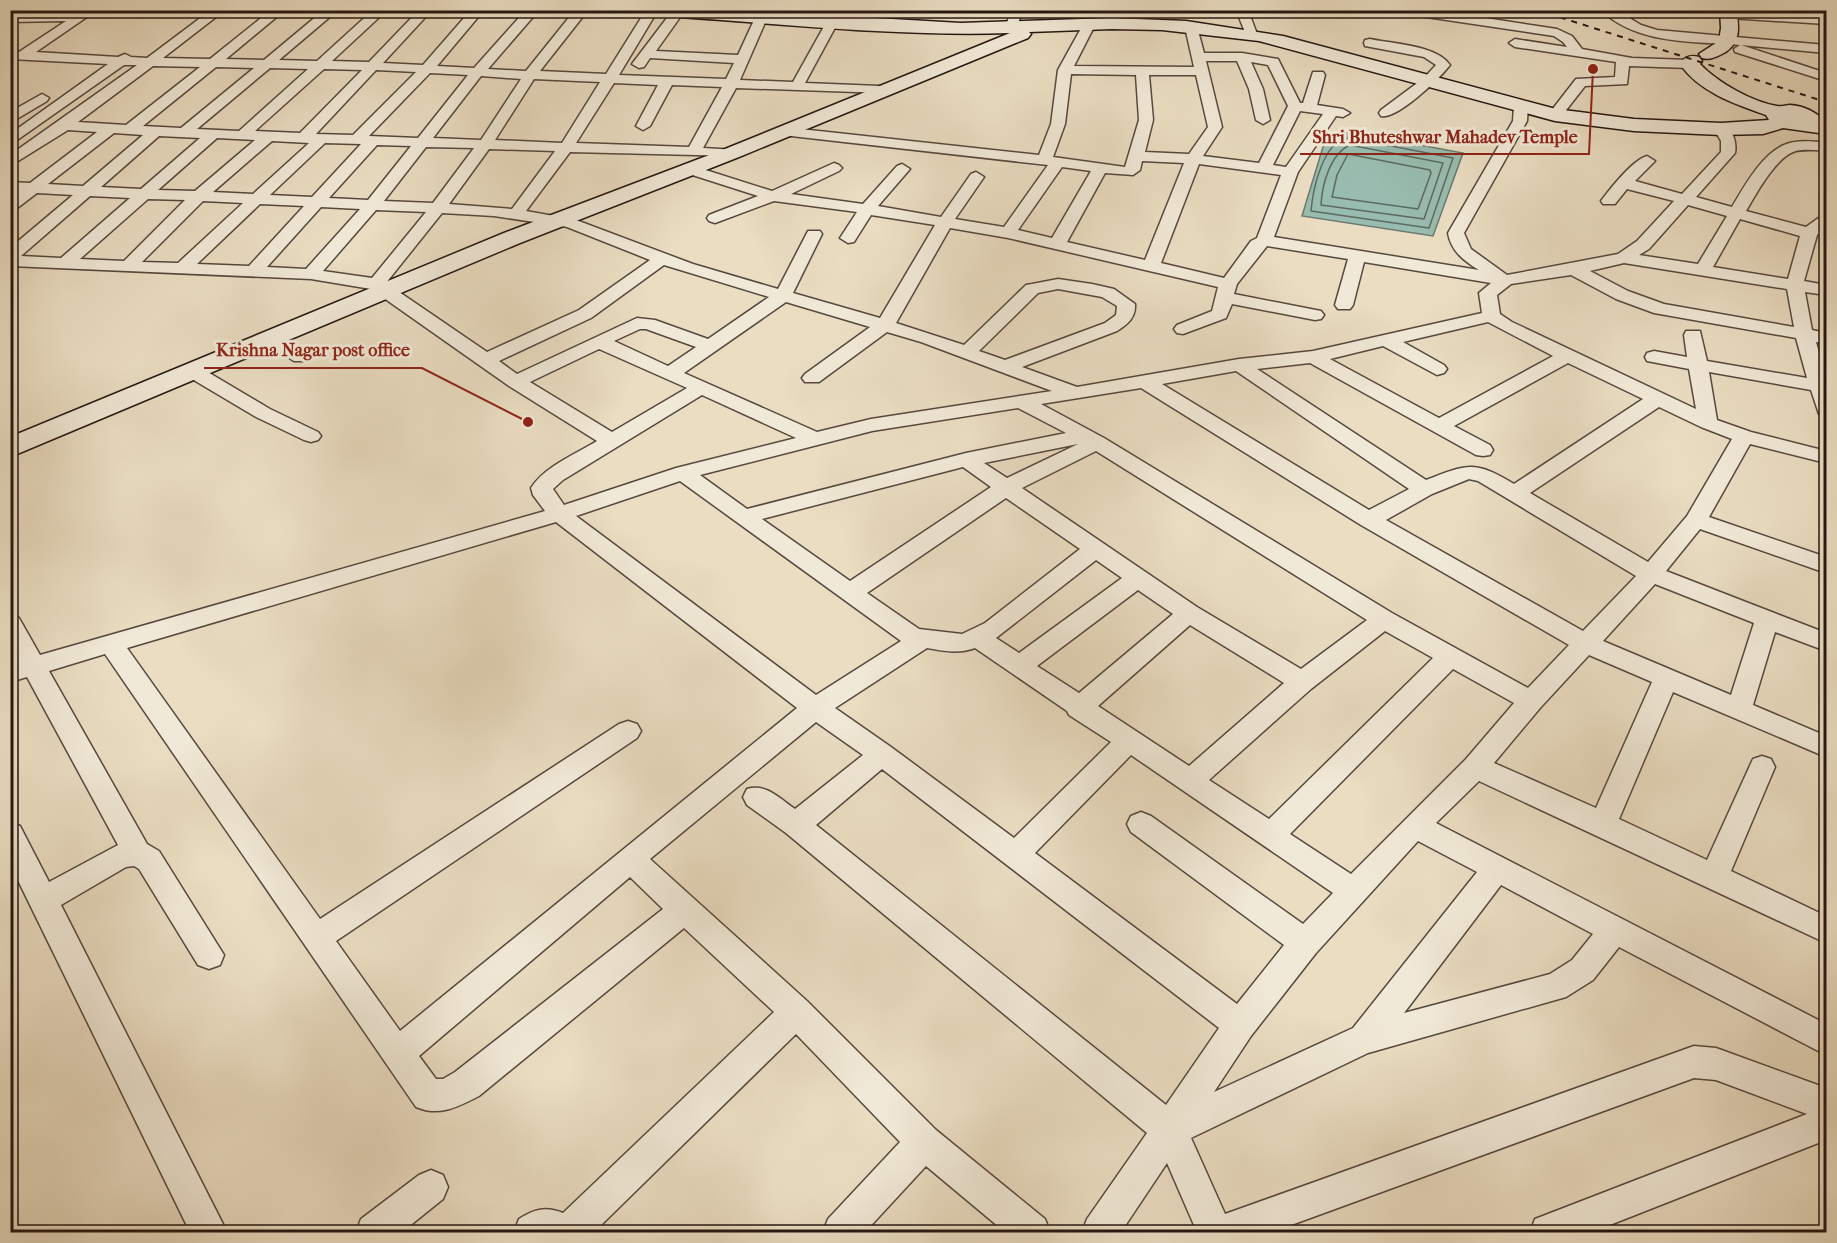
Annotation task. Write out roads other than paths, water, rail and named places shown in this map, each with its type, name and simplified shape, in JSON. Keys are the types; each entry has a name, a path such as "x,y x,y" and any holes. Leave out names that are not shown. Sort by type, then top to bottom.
{"main road":[{"path":"730,10 834,18 1015,17 1042,25"},
{"path":"650,11 831,24 963,28 1090,23 1191,27 1251,34 1555,114 1634,125 1721,129 1763,128 1781,118 1802,114 1821,126"},
{"path":"1709,22 1729,28 1697,60 1699,76 1781,118"},
{"path":"10,448 194,372 382,288 559,219 691,160 732,153 1042,25"}],"street":[{"path":"178,23 197,10"},
{"path":"10,162 65,125 219,10"},
{"path":"129,130 279,10"},
{"path":"186,131 332,10"},
{"path":"244,134 381,10"},
{"path":"304,138 426,10"},
{"path":"253,272 316,203 366,139 478,10"},
{"path":"311,274 372,206 477,73 533,10"},
{"path":"382,288 486,143 530,75 582,10"},
{"path":"1242,10 1251,34"},
{"path":"1406,10 1557,33 1568,39 1577,52"},
{"path":"1607,10 1646,32 1827,20"},
{"path":"517,213 567,146 650,11"},
{"path":"629,79 677,13"},
{"path":"10,18 86,14"},
{"path":"10,64 17,55 86,14"},
{"path":"691,160 731,84 761,18"},
{"path":"1008,233 1051,161 1065,70 1090,23"},
{"path":"799,81 831,24"},
{"path":"1151,267 1193,159 1215,127 1191,27"},
{"path":"1729,28 1827,32"},
{"path":"1729,28 1827,49"},
{"path":"1729,28 1827,77"},
{"path":"32,35 52,36"},
{"path":"1370,43 1427,54 1439,59 1443,65 1429,81 1386,113"},
{"path":"1515,43 1627,60 1697,60"},
{"path":"10,141 140,48"},
{"path":"646,54 741,59"},
{"path":"17,55 148,62 373,66 477,73 880,90"},
{"path":"1197,57 1242,57 1275,63 1302,107"},
{"path":"1242,57 1256,89 1263,120"},
{"path":"76,73 94,59"},
{"path":"1555,114 1581,82 1622,81 1623,62 1627,60"},
{"path":"1065,70 1203,71"},
{"path":"782,131 1051,161 1128,172 1132,170 1137,156 1146,120 1142,70"},
{"path":"1265,167 1302,107 1318,75"},
{"path":"643,126 667,81"},
{"path":"10,119 57,86"},
{"path":"1506,280 1460,249 1456,240 1456,232 1520,121 1521,106"},
{"path":"1183,328 1220,314 1226,290 1257,245 1264,240 1290,172 1338,112 1302,107"},
{"path":"65,125 304,138 567,146 691,160 773,196 867,208 1058,243 1151,267 1315,315"},
{"path":"10,206 110,129"},
{"path":"1624,258 1643,245 1728,153 1726,135 1721,129"},
{"path":"10,259 156,131"},
{"path":"64,264 214,133"},
{"path":"128,266 199,196 269,136"},
{"path":"182,269 322,138"},
{"path":"1703,270 1736,213 1774,159 1790,148 1827,146"},
{"path":"1137,156 1193,159 1290,172"},
{"path":"1609,201 1647,161"},
{"path":"715,218 773,196 834,168"},
{"path":"1058,243 1100,168"},
{"path":"848,238 867,208 902,169"},
{"path":"812,378 886,324 945,222 976,177"},
{"path":"1624,183 1809,232"},
{"path":"10,187 438,208 517,213 559,219 663,258 783,296 886,324 968,351 1077,393"},
{"path":"1827,220 1809,232 1795,283 1804,334 1827,410"},
{"path":"669,374 783,296 814,234"},
{"path":"1264,240 1506,280 1624,258 1795,283 1827,290"},
{"path":"1344,305 1357,257"},
{"path":"485,360 585,314 663,258"},
{"path":"10,259 64,264 311,274 382,288 516,382 612,441"},
{"path":"1574,269 1622,295 1660,309 1827,338"},
{"path":"1506,280 1488,293 1491,315 1506,327 1708,423 1744,436 1827,457"},
{"path":"968,351 1032,289 1058,284 1092,289 1108,293 1126,304 1127,310 1123,319 1111,327 1007,366"},
{"path":"22,670 559,513 683,472 871,425 1239,365 1313,357 1491,315"},
{"path":"516,382 624,327 637,323 649,324 710,346"},
{"path":"1693,335 1708,423"},
{"path":"273,338 301,357"},
{"path":"1384,339 1437,369"},
{"path":"598,341 815,439"},
{"path":"1441,425 1566,356"},
{"path":"1313,357 1483,450"},
{"path":"1654,357 1819,386"},
{"path":"1239,365 1424,489"},
{"path":"194,372 263,413 311,436"},
{"path":"1144,381 1368,520 1587,644 1827,747"},
{"path":"701,388 556,475 542,488 544,495 559,513 815,708 882,754 1240,1025"},
{"path":"1515,493 1659,398"},
{"path":"1020,401 1090,439 1384,619 1532,701"},
{"path":"1100,1233 1240,1025 1305,943 1474,767 1532,701 1651,574 1696,520 1744,436"},
{"path":"743,517 966,460 1090,439"},
{"path":"851,592 1007,487 1090,439"},
{"path":"966,460 1189,614 1302,682"},
{"path":"683,472 913,637 923,639 956,643 978,638 994,629 1095,549"},
{"path":"1368,520 1424,489 1467,472 1484,476 1651,574 1827,642"},
{"path":"1696,520 1827,565"},
{"path":"1018,666 1138,578"},
{"path":"1078,708 1189,614"},
{"path":"1190,781 1302,682 1384,619"},
{"path":"1739,709 1767,619"},
{"path":"10,624 22,670 137,853 149,860 209,955"},
{"path":"978,638 1078,708 1354,892"},
{"path":"397,1054 815,708 923,639"},
{"path":"112,645 315,938 428,1095 445,1095 466,1084 684,910"},
{"path":"1271,835 1450,656"},
{"path":"1603,824 1666,678"},
{"path":"315,938 628,731"},
{"path":"1016,855 1129,741"},
{"path":"796,825 882,754"},
{"path":"1474,767 1603,824 1827,930"},
{"path":"1714,878 1762,767"},
{"path":"757,797 796,825 1170,1130 1215,1233"},
{"path":"1141,824 1305,943"},
{"path":"1415,826 1827,1040"},
{"path":"10,834 45,899 209,1233"},
{"path":"45,899 120,856 137,853"},
{"path":"630,859 796,1012 924,1142 1032,1233"},
{"path":"1364,1039 1497,869"},
{"path":"1170,1130 1364,1039 1556,987 1574,978 1590,965 1614,929"},
{"path":"569,1233 796,1012"},
{"path":"1225,1233 1694,1062 1716,1064 1827,1104"},
{"path":"1548,1233 1827,1123"},
{"path":"841,1233 924,1142"},
{"path":"374,1233 431,1187"},
{"path":"532,1233 539,1227 554,1227 562,1233"}],"water":[{"path":"1350,132 1463,153 1433,236 1302,216 1323,147 1337,133"}],"railway":[{"path":"1537,10 1826,102"}],"place":[{"name":"Shri Bhuteshwar Mahadev Temple","path":"1593,69"},
{"name":"Krishna Nagar post office","path":"528,422"}]}
